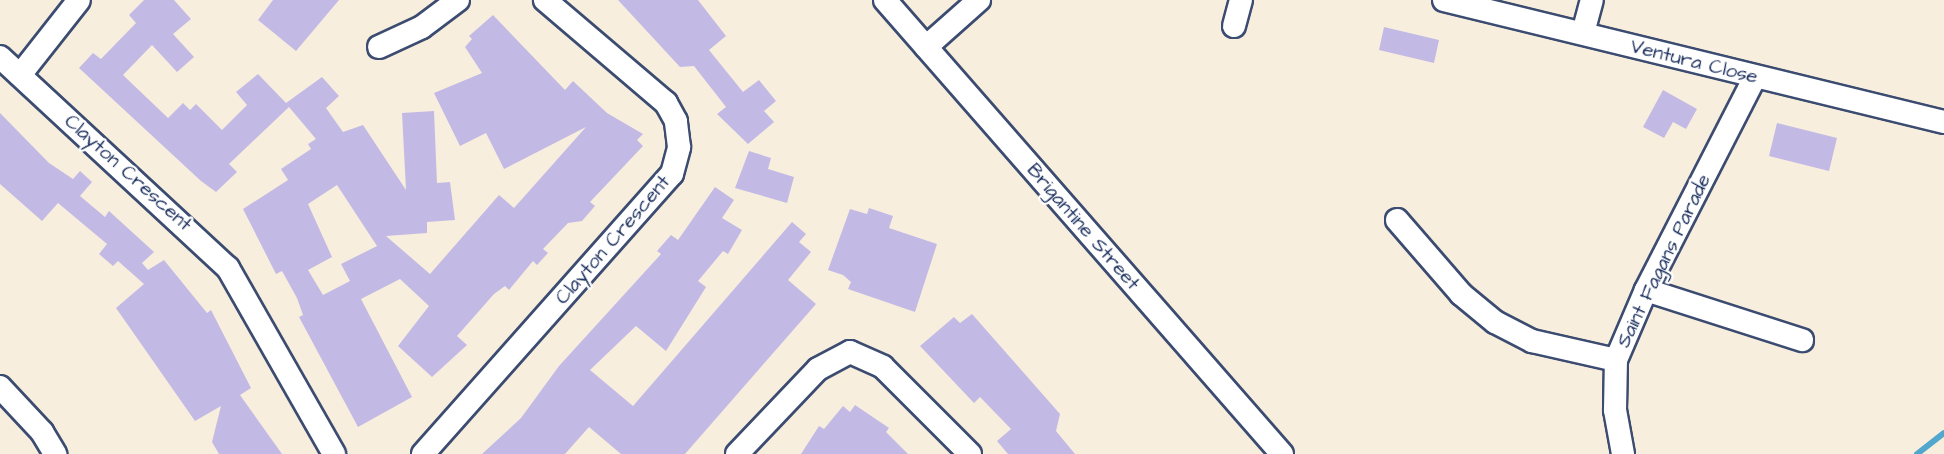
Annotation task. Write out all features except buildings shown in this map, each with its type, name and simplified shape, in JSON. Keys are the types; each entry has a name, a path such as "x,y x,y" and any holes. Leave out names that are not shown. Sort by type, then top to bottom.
{"street":[{"path":"20,75 79,0"},
{"path":"379,47 422,27 458,0"},
{"name":"Clayton Crescent","path":"423,454 674,165 676,121 666,103 545,0"},
{"name":"Brigantine Street","path":"885,0 1281,454"},
{"path":"926,47 979,0"},
{"path":"1233,26 1241,0"},
{"name":"Ventura Close","path":"1444,0 1944,122"},
{"path":"1583,33 1592,0"},
{"name":"Clayton Crescent","path":"0,57 228,268 334,454"},
{"name":"Saint Fagans Parade","path":"1623,454 1614,410 1616,360 1646,290 1755,77"},
{"path":"1397,220 1461,294 1495,322 1532,341 1616,360"},
{"path":"1646,290 1802,340"},
{"path":"736,454 818,369 850,351 883,367 970,454"},
{"path":"0,387 42,432 55,454"}],"waterway":[{"path":"1917,454 1944,433"}]}
